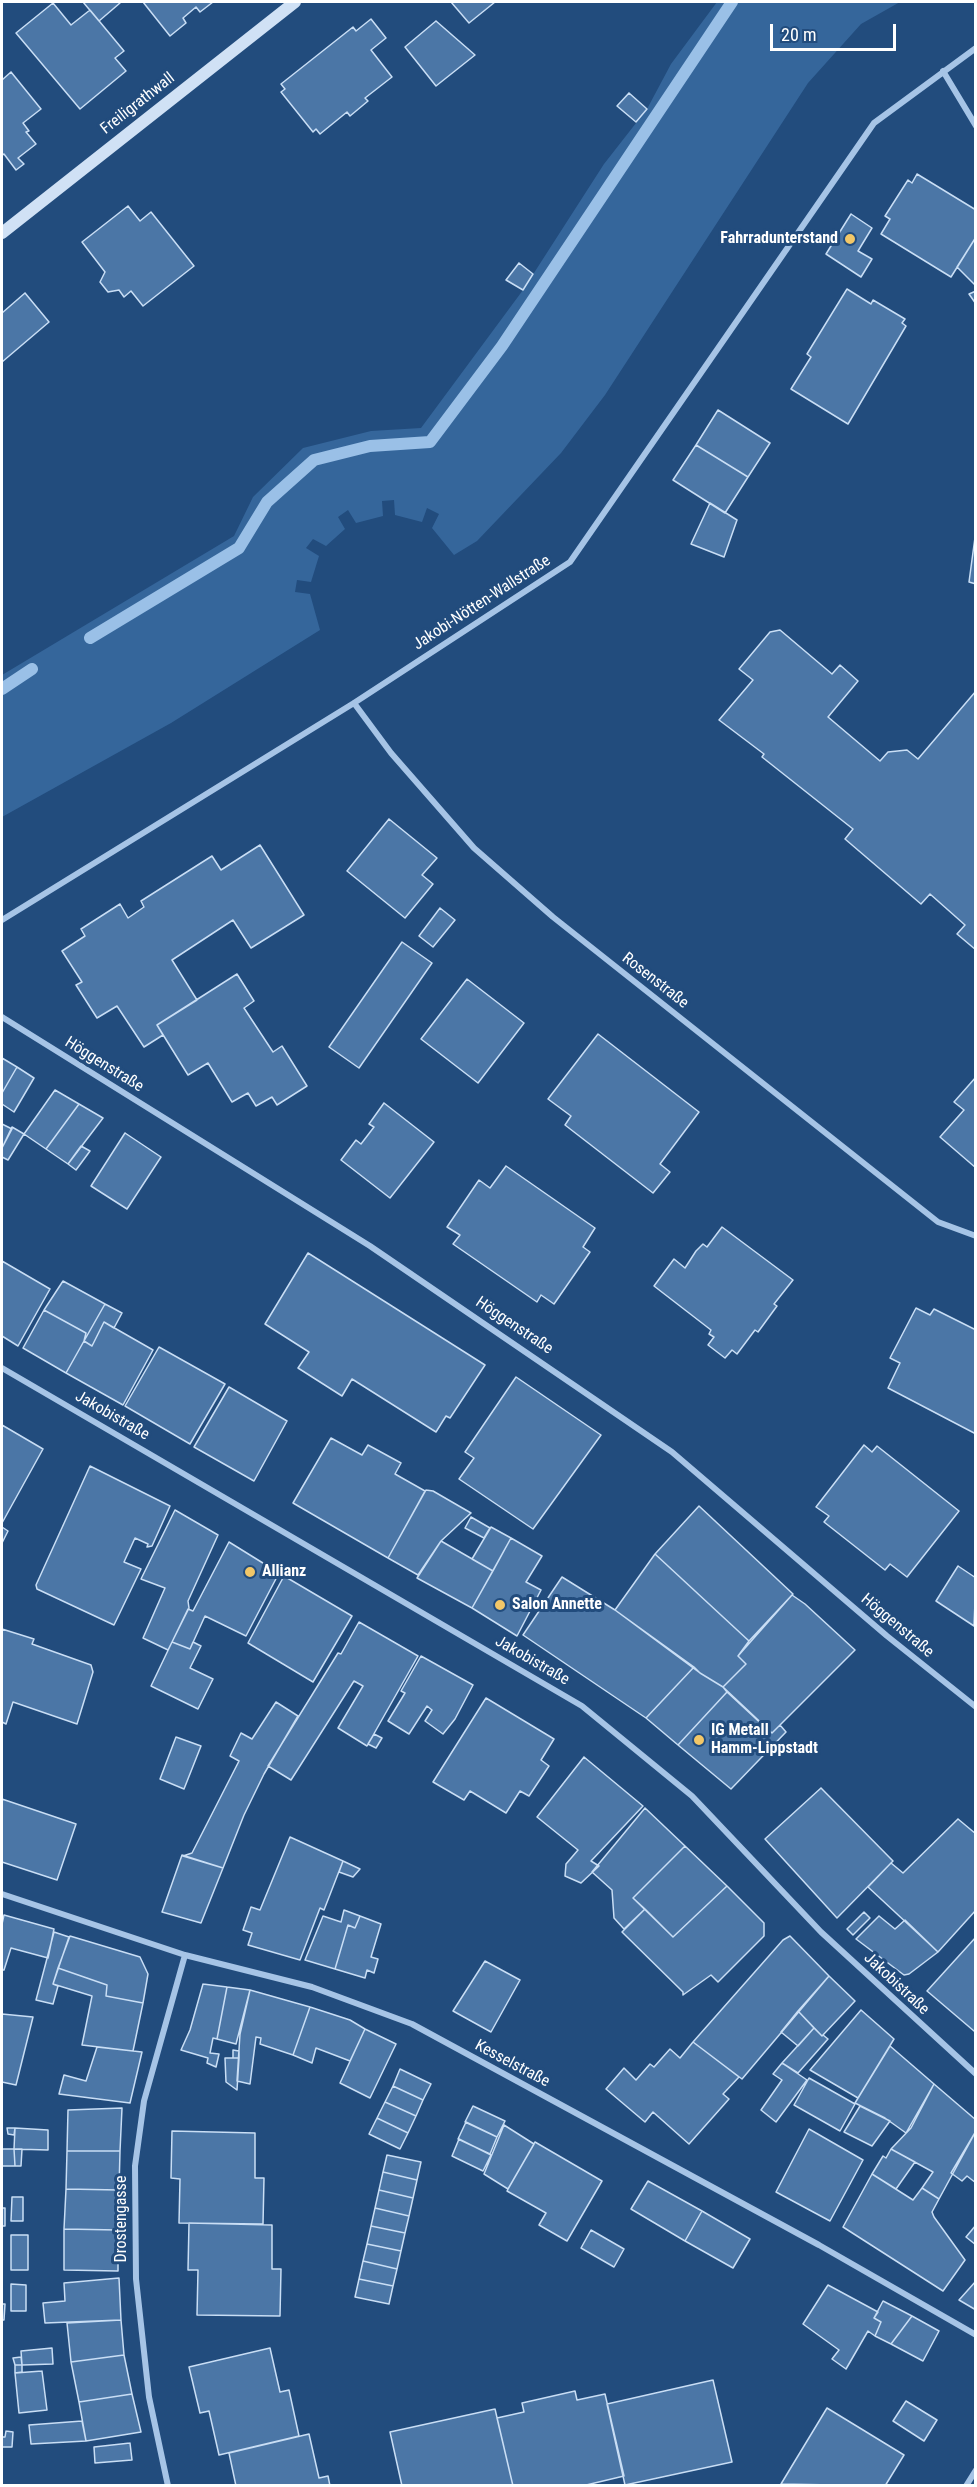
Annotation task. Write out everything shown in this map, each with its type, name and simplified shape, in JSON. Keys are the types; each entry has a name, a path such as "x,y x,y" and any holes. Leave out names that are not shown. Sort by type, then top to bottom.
{"street":[{"name":"Freiligrathwall","path":"2,233 295,2"},
{"name":"Jakobi-Nötten-Wallstraße","path":"2,920 354,703 570,562 874,123 975,48"},
{"path":"943,71 975,126"},
{"name":"Rosenstraße","path":"354,703 391,753 474,848 553,917 938,1222 975,1236"},
{"name":"Höggenstraße","path":"2,1017 370,1246 672,1452 887,1636 975,1707"},
{"name":"Jakobistraße","path":"2,1368 582,1706 692,1796 821,1932 975,2074"},
{"name":"Kesselstraße","path":"2,1894 185,1955 312,1987 412,2024 819,2245 975,2335"},
{"name":"Drostengasse","path":"168,2486 149,2397 136,2279 135,2166 144,2100 185,1955"},
{"path":"966,2486 975,2470"}],"shaded area":[{"path":"717,2 900,2 861,24 808,83 605,395 561,453 477,541 454,555 432,528 439,514 427,508 422,522 395,515 394,500 382,501 383,516 356,523 348,510 338,517 345,529 326,546 313,539 306,548 319,556 311,582 297,580 295,592 310,594 320,630 171,723 2,817 2,675 234,536 253,497 303,448 371,431 421,428 523,290 604,164 647,109 671,64"}],"building":[{"path":"83,2 118,2 120,3 99,21"},
{"path":"143,2 213,2 200,12 196,7 183,18 186,23 170,36"},
{"path":"451,2 495,2 469,23"},
{"path":"53,3 71,25 90,10 124,51 115,58 126,71 80,109 16,33"},
{"path":"371,19 386,38 371,50 392,77 365,98 368,101 350,116 347,112 320,134 316,129 313,132 281,92 285,89 281,84 353,27 356,31"},
{"path":"436,21 475,55 436,86 405,47"},
{"path":"11,72 41,109 23,123 29,131 26,132 36,144 18,158 24,164 16,170 4,154 2,155 2,80"},
{"path":"629,93 647,109 636,122 617,106"},
{"path":"917,174 976,210 976,237 951,277 881,234 890,219 885,216 908,180 912,183"},
{"path":"128,206 140,221 151,212 194,266 143,306 131,291 124,297 119,290 108,292 100,282 105,272 82,242"},
{"name":"Fahrradunterstand","path":"851,214 872,228 858,251 872,259 861,277 826,254"},
{"path":"976,237 976,286 957,267"},
{"path":"519,263 533,274 523,290 506,280"},
{"path":"847,289 871,304 873,300 905,319 902,323 906,326 848,424 791,389 811,357 807,354"},
{"path":"976,291 976,304 969,294"},
{"path":"25,293 49,322 2,362 2,313"},
{"path":"718,410 770,443 748,477 696,445"},
{"path":"696,445 748,477 725,513 673,480"},
{"path":"710,503 737,520 724,557 691,544"},
{"path":"976,530 976,584 969,582"},
{"path":"780,630 832,674 840,665 858,681 828,717 880,761 888,752 907,750 918,759 976,691 976,950 957,934 965,925 930,894 921,904 845,839 853,829 762,757 764,754 719,720 753,680 739,669 770,632"},
{"path":"389,819 437,858 422,875 433,884 405,918 347,871"},
{"path":"260,845 304,915 251,948 233,920 172,960 197,1000 157,1025 163,1035 144,1047 117,1006 97,1018 76,985 82,982 62,951 85,936 81,929 120,904 128,918 144,907 141,901 212,856 221,870"},
{"path":"440,908 455,920 433,947 419,936"},
{"path":"402,942 432,963 359,1068 329,1047"},
{"path":"237,974 254,1001 244,1008 273,1052 282,1046 307,1086 277,1105 272,1097 256,1106 248,1093 232,1102 208,1063 188,1075 157,1025"},
{"path":"467,979 524,1023 478,1083 421,1039"},
{"path":"598,1034 699,1112 660,1164 670,1172 653,1193 565,1125 571,1116 548,1099"},
{"path":"2,1058 17,1067 2,1093"},
{"path":"17,1067 34,1078 14,1112 2,1104 2,1093"},
{"path":"976,1077 976,1168 940,1137 964,1110 954,1102"},
{"path":"55,1090 79,1104 46,1149 24,1134"},
{"path":"384,1103 434,1142 390,1198 341,1160 356,1140 361,1144 374,1127 369,1124"},
{"path":"79,1104 103,1118 68,1164 46,1149"},
{"path":"2,1124 12,1129 2,1148"},
{"path":"12,1127 24,1134 8,1160 2,1157 2,1148"},
{"path":"125,1133 161,1157 127,1209 91,1186"},
{"path":"81,1146 90,1151 76,1170 68,1164"},
{"path":"506,1166 595,1228 583,1247 590,1252 554,1304 541,1295 537,1302 453,1244 460,1235 447,1227 479,1180 490,1188"},
{"path":"722,1227 793,1280 774,1304 777,1306 758,1332 755,1330 737,1354 732,1350 725,1358 708,1345 714,1337 709,1334 711,1330 654,1286 674,1259 685,1268 696,1251 703,1244 707,1247"},
{"path":"308,1253 485,1365 450,1418 446,1416 436,1432 352,1379 342,1396 298,1368 309,1352 265,1324"},
{"path":"2,1261 50,1289 18,1346 2,1336"},
{"path":"63,1281 105,1304 84,1341 86,1333 44,1310"},
{"path":"105,1304 122,1313 114,1328 104,1322 92,1346 84,1341"},
{"path":"916,1308 930,1315 934,1309 976,1330 976,1434 888,1388 900,1363 890,1358"},
{"path":"44,1310 86,1333 66,1373 23,1348"},
{"path":"104,1322 153,1350 123,1405 66,1373 84,1341 92,1346"},
{"path":"159,1347 225,1384 190,1444 125,1406"},
{"path":"516,1377 601,1435 533,1529 459,1479 474,1458 465,1452"},
{"path":"229,1387 287,1421 254,1481 194,1447"},
{"path":"2,1425 43,1449 2,1523"},
{"path":"331,1438 362,1455 368,1445 401,1463 395,1474 425,1491 388,1558 293,1503"},
{"path":"864,1445 872,1452 877,1446 959,1511 907,1577 890,1564 885,1570 824,1522 829,1516 816,1507"},
{"path":"90,1466 170,1506 152,1546 147,1547 148,1544 135,1538 124,1562 141,1569 114,1625 37,1589 36,1585"},
{"path":"426,1490 433,1491 471,1513 441,1541 418,1575 388,1558"},
{"path":"699,1506 793,1594 749,1641 655,1554"},
{"path":"175,1510 218,1535 188,1601 189,1608 168,1650 143,1638 165,1588 141,1579"},
{"path":"471,1517 490,1528 484,1538 465,1528"},
{"path":"2,1527 8,1531 2,1543"},
{"path":"491,1527 511,1538 493,1571 472,1559"},
{"path":"511,1538 542,1556 526,1582 541,1590 517,1636 472,1608"},
{"path":"441,1541 493,1571 472,1608 417,1578"},
{"path":"229,1542 279,1573 246,1636 205,1616 190,1649 172,1642 188,1609 193,1611"},
{"path":"655,1554 749,1641 738,1656 746,1664 723,1687 700,1673 615,1610"},
{"path":"958,1566 976,1578 974,1626 936,1601"},
{"path":"284,1576 352,1616 313,1682 248,1643"},
{"path":"562,1577 615,1610 694,1667 646,1718 523,1635"},
{"path":"792,1595 855,1650 772,1733 723,1687 746,1664 738,1656"},
{"path":"359,1622 418,1656 367,1746 338,1728 363,1686 354,1681 291,1780 268,1766 338,1653 341,1654"},
{"path":"2,1629 34,1639 32,1644 91,1665 93,1672 77,1724 13,1702 6,1724 2,1722"},
{"path":"172,1642 190,1649 193,1642 201,1646 190,1668 213,1679 198,1709 151,1686"},
{"path":"421,1656 473,1685 455,1719 443,1734 425,1721 432,1710 427,1706 409,1734 388,1721 405,1693 401,1691"},
{"path":"694,1667 727,1692 678,1745 646,1718"},
{"path":"727,1692 772,1733 780,1725 786,1732 731,1789 678,1745"},
{"path":"486,1698 554,1739 541,1760 549,1766 529,1796 520,1791 506,1813 470,1791 464,1800 433,1782"},
{"path":"276,1702 298,1716 264,1774 244,1815 223,1868 183,1856 192,1853 239,1761 230,1756 241,1733 252,1739"},
{"path":"374,1734 382,1738 376,1748 368,1744"},
{"path":"176,1737 201,1746 184,1789 160,1779"},
{"path":"584,1757 643,1806 591,1861 599,1866 581,1883 565,1876 566,1864 578,1850 537,1817"},
{"path":"821,1788 893,1861 837,1918 765,1839"},
{"path":"2,1799 76,1824 57,1880 2,1862"},
{"path":"645,1808 685,1846 633,1898 645,1909 624,1929 614,1918 612,1890 592,1872"},
{"path":"958,1819 976,1834 976,1910 938,1952 868,1887 891,1863 903,1873"},
{"path":"290,1837 343,1861 324,1910 320,1908 300,1960 248,1945 252,1933 243,1930 251,1907 260,1910"},
{"path":"685,1846 727,1886 673,1937 633,1898"},
{"path":"182,1855 223,1868 201,1923 162,1912"},
{"path":"343,1861 360,1869 353,1877 339,1872"},
{"path":"727,1886 764,1923 764,1936 718,1982 711,1975 683,1995 683,1992 622,1932 645,1909 673,1937"},
{"path":"344,1910 360,1916 355,1928 348,1925 335,1969 305,1960 323,1916 341,1922"},
{"path":"864,1912 870,1918 853,1935 847,1929"},
{"path":"4,1915 54,1929 48,1958 11,1948 4,1970 2,1970"},
{"path":"360,1916 381,1924 371,1957 378,1959 374,1973 367,1970 365,1978 335,1969 348,1925 355,1928"},
{"path":"879,1916 895,1929 905,1920 938,1952 909,1974 904,1975 856,1939"},
{"path":"54,1932 69,1937 53,1984 58,1986 53,2004 36,2000"},
{"path":"70,1936 140,1957 148,1974 143,2003 106,1996 107,1985 58,1968"},
{"path":"790,1936 829,1976 742,2079 693,2042 783,1940"},
{"path":"976,1937 976,2029 974,2031 927,1991"},
{"path":"485,1961 520,1980 491,2032 453,2011"},
{"path":"58,1968 107,1985 106,1996 143,2003 133,2051 82,2045 92,1996 53,1984"},
{"path":"829,1976 855,2001 822,2036 798,2011"},
{"path":"203,1984 227,1987 217,2039 213,2038 210,2053 219,2054 216,2067 207,2063 208,2058 181,2050 190,2030"},
{"path":"227,1987 250,1990 236,2044 217,2039"},
{"path":"250,1990 310,2007 293,2055 260,2044 261,2038 256,2037 250,2084 237,2081 240,2034"},
{"path":"310,2007 350,2020 365,2029 350,2061 316,2048 312,2063 293,2055"},
{"path":"861,2010 894,2039 858,2098 810,2070"},
{"path":"798,2011 814,2028 798,2046 781,2032"},
{"path":"2,2014 33,2017 16,2085 2,2082"},
{"path":"814,2028 828,2039 798,2073 782,2063"},
{"path":"365,2029 396,2044 370,2098 340,2083"},
{"path":"693,2042 739,2077 723,2094 729,2099 689,2144 653,2112 645,2122 606,2089 624,2068 636,2080 650,2064 654,2067 670,2049 680,2058"},
{"path":"890,2046 934,2084 906,2133 885,2118 855,2103"},
{"path":"97,2047 142,2052 130,2103 59,2094 64,2075 86,2081"},
{"path":"233,2050 239,2051 239,2058 233,2058"},
{"path":"225,2058 239,2058 237,2090 226,2082"},
{"path":"782,2063 807,2080 776,2122 761,2110 782,2080 773,2074"},
{"path":"400,2069 431,2084 423,2100 393,2086"},
{"path":"809,2078 855,2104 840,2131 794,2105"},
{"path":"934,2084 976,2120 976,2131 939,2199 922,2188 933,2172 891,2149 911,2128"},
{"path":"393,2086 423,2100 416,2116 385,2102"},
{"path":"385,2102 416,2116 408,2133 377,2118"},
{"path":"473,2106 505,2121 497,2137 465,2122"},
{"path":"860,2106 890,2121 872,2146 844,2132"},
{"path":"122,2108 120,2151 67,2151 68,2110"},
{"path":"377,2118 408,2133 400,2149 369,2134"},
{"path":"466,2122 497,2137 490,2154 458,2139"},
{"path":"504,2125 534,2144 508,2189 484,2174"},
{"path":"7,2128 15,2128 14,2135 8,2134"},
{"path":"15,2128 48,2130 48,2150 14,2149"},
{"path":"809,2129 863,2160 830,2221 776,2192"},
{"path":"172,2131 255,2133 255,2178 264,2178 263,2224 179,2223 180,2179 171,2178"},
{"path":"976,2131 976,2183 967,2176 962,2181 951,2173"},
{"path":"459,2139 491,2155 483,2171 452,2156"},
{"path":"535,2142 602,2181 567,2241 539,2225 546,2213 507,2191"},
{"path":"2,2149 14,2149 15,2166 2,2166"},
{"path":"14,2149 22,2149 21,2166 15,2166"},
{"path":"891,2149 915,2162 896,2189 872,2174 883,2156 886,2158"},
{"path":"67,2151 120,2151 119,2190 66,2189"},
{"path":"387,2155 421,2162 417,2180 383,2172"},
{"path":"383,2172 417,2180 413,2198 379,2190"},
{"path":"872,2174 913,2200 922,2188 939,2199 932,2212 934,2217 965,2260 943,2291 843,2227"},
{"path":"648,2181 702,2211 685,2241 631,2209"},
{"path":"66,2189 119,2190 118,2230 64,2229"},
{"path":"379,2190 413,2198 409,2216 375,2208"},
{"path":"12,2197 23,2197 23,2221 11,2221"},
{"path":"2,2208 5,2208 5,2226 2,2226"},
{"path":"375,2208 409,2216 405,2233 371,2226"},
{"path":"702,2211 750,2239 733,2268 685,2241"},
{"path":"189,2223 272,2225 272,2269 281,2269 280,2316 197,2315 198,2270 188,2270"},
{"path":"976,2225 976,2245 966,2237"},
{"path":"371,2226 405,2233 401,2251 367,2244"},
{"path":"64,2229 118,2230 118,2271 64,2270"},
{"path":"591,2230 624,2249 614,2267 581,2248"},
{"path":"11,2235 28,2235 28,2270 11,2270"},
{"path":"367,2244 401,2251 397,2269 363,2261"},
{"path":"363,2261 397,2269 393,2286 359,2279"},
{"path":"119,2278 121,2320 45,2323 43,2303 65,2301 64,2283"},
{"path":"359,2279 393,2286 389,2304 355,2297"},
{"path":"976,2281 976,2310 959,2300"},
{"path":"11,2284 26,2285 26,2311 11,2311"},
{"path":"828,2285 878,2312 874,2318 881,2322 875,2336 868,2331 846,2369 832,2359 839,2350 803,2324"},
{"path":"883,2301 912,2316 891,2344 875,2336 881,2322 874,2318"},
{"path":"2,2304 5,2304 4,2320 2,2320"},
{"path":"912,2316 939,2331 923,2361 891,2344"},
{"path":"121,2320 124,2355 71,2362 67,2323"},
{"path":"52,2348 53,2364 22,2365 21,2351"},
{"path":"270,2348 280,2392 289,2390 299,2436 219,2455 209,2411 200,2413 189,2367"},
{"path":"124,2355 132,2394 79,2402 71,2362"},
{"path":"21,2357 22,2365 15,2365 13,2358"},
{"path":"15,2365 22,2365 22,2372 15,2373"},
{"path":"42,2371 47,2410 19,2413 15,2373"},
{"path":"713,2380 732,2462 625,2485 607,2404"},
{"path":"575,2391 577,2400 605,2394 624,2476 582,2486 513,2486 497,2418 524,2412 522,2403"},
{"path":"132,2394 141,2432 86,2441 79,2402"},
{"path":"906,2401 937,2420 924,2441 893,2421"},
{"path":"827,2408 904,2455 885,2486 781,2484"},
{"path":"495,2409 513,2486 402,2486 390,2432"},
{"path":"82,2421 86,2441 31,2444 29,2425"},
{"path":"6,2431 13,2432 12,2447 2,2447 2,2437 5,2437"},
{"path":"309,2434 319,2478 328,2476 330,2486 236,2486 229,2453"},
{"path":"130,2443 132,2460 95,2463 94,2447"}],"waterway":[{"path":"90,638 239,548 267,502 314,460 370,446 430,442 502,346 732,2"},
{"path":"2,689 32,669"}],"place":[{"name":"Fahrradunterstand","path":"850,239"},
{"name":"Allianz","path":"250,1572"},
{"name":"Salon Annette","path":"500,1605"},
{"name":"IG Metall Hamm-Lippstadt","path":"699,1740"}]}
